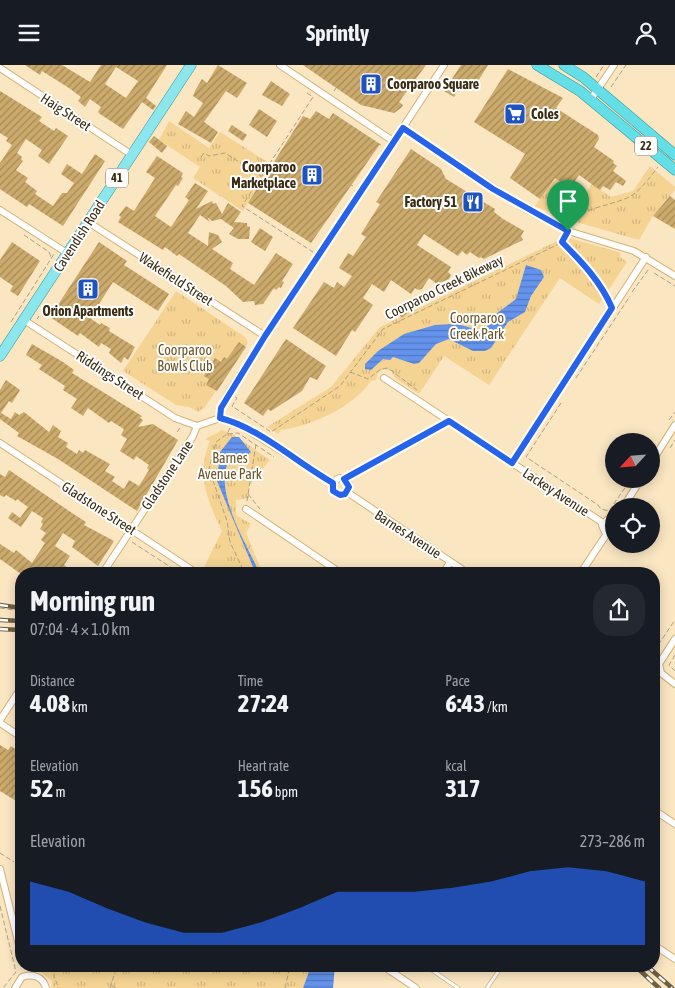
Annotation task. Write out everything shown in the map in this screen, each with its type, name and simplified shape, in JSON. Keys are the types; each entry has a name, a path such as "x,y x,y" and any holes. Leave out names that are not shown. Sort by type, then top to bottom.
{"highway":[{"name":"22","path":"537,65 569,83 591,99 675,170"},
{"name":"22","path":"564,65 597,89 674,154"}],"main road":[{"name":"Cavendish Road","path":"0,356 191,65"}],"street":[{"path":"280,65 393,141"},
{"path":"220,418 221,408 229,392 444,65"},
{"path":"591,99 614,65"},
{"name":"Haig Street","path":"0,68 132,155"},
{"path":"403,128 502,195 568,231 625,247 646,257 675,276"},
{"path":"0,210 68,253"},
{"name":"Wakefield Street","path":"88,222 265,336"},
{"path":"512,463 646,257"},
{"name":"Riddings Street","path":"24,320 175,418 197,426"},
{"name":"Lackey Avenue","path":"384,378 603,523"},
{"path":"197,426 220,418 235,422 333,483"},
{"path":"333,483 339,478 344,479 449,421"},
{"path":"660,449 675,425"},
{"name":"Gladstone Lane","path":"107,567 195,433 197,426"},
{"name":"Gladstone Street","path":"0,443 188,567"},
{"path":"333,483 333,491 342,495 347,492 349,485 344,479"},
{"name":"Barnes Avenue","path":"347,492 458,567"},
{"path":"246,509 332,567"},
{"path":"603,523 603,530 605,530"},
{"path":"585,567 605,539"},
{"path":"447,567 450,562"},
{"path":"660,660 675,639"},
{"path":"660,671 675,684"},
{"path":"15,698 1,724 15,733"},
{"path":"660,814 675,824"},
{"path":"0,869 15,929"},
{"path":"660,949 675,959"},
{"path":"392,972 416,988"},
{"path":"15,988 19,980 27,975 37,976 45,983 46,988"}],"lane":[{"path":"435,972 458,988"},
{"path":"486,988 498,972"}],"path":[{"path":"596,77 604,65"},
{"path":"610,89 626,65"},
{"path":"307,93 313,97 242,206 318,255"},
{"path":"201,157 204,153 210,156 226,153 261,176"},
{"path":"612,308 606,293 584,264 562,242 575,217 616,203 639,190 663,161"},
{"path":"23,231 24,236 49,252 51,258"},
{"name":"Coorparoo Creek Bikeway","path":"229,392 237,398 232,406 271,432 340,385 375,338 388,326 403,321 420,310 562,242"},
{"path":"10,322 54,254"},
{"path":"573,384 648,270 675,286"},
{"path":"560,403 526,457 598,505 601,509 609,511 625,488"},
{"path":"177,432 180,428"},
{"path":"230,428 227,434 216,442 209,469 227,521 230,542 242,567"},
{"path":"227,434 238,433 274,457"},
{"path":"247,500 256,454 254,447"},
{"path":"248,494 261,510"},
{"path":"129,540 170,567"},
{"path":"0,609 15,610"},
{"path":"0,618 15,619"},
{"path":"660,642 675,620"},
{"path":"675,655 669,665 675,671"},
{"path":"0,853 14,862"},
{"path":"0,906 15,969"},
{"path":"2,988 16,972"},
{"path":"54,972 54,977 60,988"},
{"path":"115,972 111,987 116,988"},
{"path":"285,988 289,972"}],"green space":[{"path":"169,121 209,148 220,132 272,165 243,211 193,178 200,167 159,140"},
{"path":"650,166 675,187 675,190 653,216 639,240 566,219 535,206 555,178 583,197 592,184 611,197 633,191"},
{"name":"Coorparoo Creek Park","path":"562,236 618,252 621,254 620,257 627,262 599,304 560,278 489,385 444,356 419,394 395,378 391,371 384,369 378,373 376,380 371,381 354,399 331,414 306,424 281,430 278,434 267,427 331,387 380,327 561,239"},
{"name":"Coorparoo Bowls Club","path":"176,291 245,337 248,342 205,407 198,412 189,407 176,405 123,371"},
{"name":"Barnes Avenue Park","path":"222,430 234,435 270,460 249,486 249,498 236,500 236,515 251,524 246,533 260,567 204,567 222,531 205,487 204,465 210,441 205,439"},
{"path":"41,972 309,972 303,988 52,988 52,981"}],"water":[{"path":"526,265 541,270 544,277 531,296 525,312 508,322 491,348 485,351 473,351 449,339 436,344 419,363 414,364 393,357 390,360 383,359 371,370 365,369 365,364 378,351 404,334 435,325 457,324 479,330 489,325 496,314 516,299"},
{"path":"232,437 239,437 251,452 238,464 227,465 225,477 229,505 257,567 253,567 217,481 220,452"},
{"path":"309,972 334,972 333,988 303,988"}],"building":[{"path":"25,65 62,65 90,82 101,65 167,65 146,98 156,106 153,110 142,102 123,129 100,114 98,112 101,107 90,99 85,107 78,101 81,97 69,88 42,71 40,75","holes":["116,67 138,81 126,98 105,84"]},
{"path":"218,65 247,83 237,98 226,91 204,122 218,132 211,143 178,124 186,111 194,117 203,103 193,96 196,89 202,79 207,83"},
{"name":"Coorparoo Square","path":"303,65 426,65 399,102 403,105 401,108 394,113 361,105"},
{"path":"461,65 488,65 475,86 465,79 454,97 444,91"},
{"path":"508,69 563,98 556,108 598,135 599,139 594,147 614,161 613,163 617,166 613,171 626,181 623,186 616,182 610,190 603,186 600,190 579,175 570,188 555,178 540,199 510,178 525,154 474,122"},
{"path":"271,81 290,94 282,106 262,95"},
{"path":"0,91 42,117 39,121 54,131 56,128 68,136 49,164 38,156 42,150 26,139 17,153 22,157 23,161 16,170 28,178 25,182 37,191 35,194 53,206 62,193 67,193 74,183 61,174 67,164 82,174 95,154 105,161 63,226 29,204 27,207 0,189 0,163 12,145 6,141 8,138 0,133"},
{"path":"259,109 277,121 267,137 249,125"},
{"name":"Coorparoo Marketplace","path":"316,111 329,119 333,113 380,144 311,243 248,203 303,116 310,119"},
{"path":"232,125 247,135 243,141 228,131"},
{"path":"154,136 167,146 162,153 149,142"},
{"path":"411,149 441,169 446,179 495,209 494,212 503,219 524,231 521,236 523,240 484,259 470,252 467,255 462,251 458,256 424,234 417,245 451,267 448,272 451,275 449,279 437,284 429,278 422,289 418,290 415,288 411,294 391,280 384,292 372,284 363,298 373,305 355,332 352,330 336,356 293,328 324,282 334,288 337,282 344,287 352,276 339,268 348,253 353,256 366,237 361,234 380,204 376,202"},
{"path":"157,156 183,173 181,177 183,178 155,216 171,227 189,200 185,197 195,183 208,191 196,209 212,201 213,204 216,203 222,214 228,203 241,212 234,222 247,223 247,226 250,227 249,239 238,239 229,234 234,228 221,219 212,221 207,217 210,222 200,215 188,233 208,246 209,232 218,235 222,242 212,249 233,263 230,269 254,285 276,253 293,264 282,281 284,282 281,288 279,287 276,290 274,288 263,304 255,305 254,301 243,302 226,286 179,254 177,256 165,247 163,250 118,222 121,217 119,215 126,206 134,211 155,178 146,172"},
{"path":"670,196 675,200 675,229 653,216"},
{"path":"260,228 273,237 265,251 251,242"},
{"path":"12,242 40,261 18,296 10,291 13,286 0,277 0,260"},
{"path":"99,242 127,261 124,265 169,294 158,311 113,282 90,318 100,325 101,323 110,328 109,331 135,347 128,360 124,357 121,363 109,353 111,349 101,343 99,347 80,333 78,336 50,317"},
{"path":"406,301 413,308 402,318 395,310"},
{"path":"286,339 326,366 317,380 310,377 302,391 271,411 268,409 263,416 244,403"},
{"path":"239,342 246,347 217,391 206,385 209,379 204,376 215,358 221,362 224,357 227,359"},
{"path":"32,344 63,362 74,370 72,373 142,416 140,418 143,420 138,427 153,424 178,440 137,511 58,459 17,436 19,433 0,419 0,390 6,380 20,390 12,403 9,401 1,413 11,419 15,412 19,415 24,412 49,432 53,425 61,431 58,437 68,443 66,447 77,454 79,450 83,453 85,450 110,464 105,471 115,477 112,481 124,489 129,480 139,486 149,470 147,468 149,465 136,456 134,460 120,451 127,439 121,435 124,429 111,421 109,423 88,408 83,416 71,408 77,399 63,390 65,386 39,369 42,365 26,355"},
{"path":"9,470 86,522 84,525 114,541 98,566 72,547 75,541 63,533 55,546 70,556 64,565 67,567 15,567 15,570 0,559 0,544 14,553 16,550 32,563 45,543 41,540 46,533 40,529 43,524 41,522 43,518 32,511 21,527 8,518 12,512 20,518 28,507 17,499 16,501 6,495 4,497 0,495 0,474 5,477"},
{"path":"0,745 8,750 11,746 15,749 15,800 0,791"}],"railway":[{"path":"0,605 15,607"},
{"path":"0,620 15,621"},
{"path":"0,629 15,630"},
{"path":"642,972 659,988"},
{"path":"654,972 672,988"}],"place":[{"name":"Coorparoo Square","path":"371,84"},
{"name":"Coles","path":"515,114"},
{"name":"Coorparoo Marketplace","path":"312,175"},
{"name":"Factory 51","path":"473,202"},
{"name":"Orion Apartments","path":"88,289"}],"route":[{"path":"403,128 493,189 568,231 562,242 584,264 606,293 612,308 512,463 449,421 344,479 348,482 349,487 345,494 340,495 333,491 333,483 249,430 235,422 220,418 223,402 229,392 403,128"}]}
